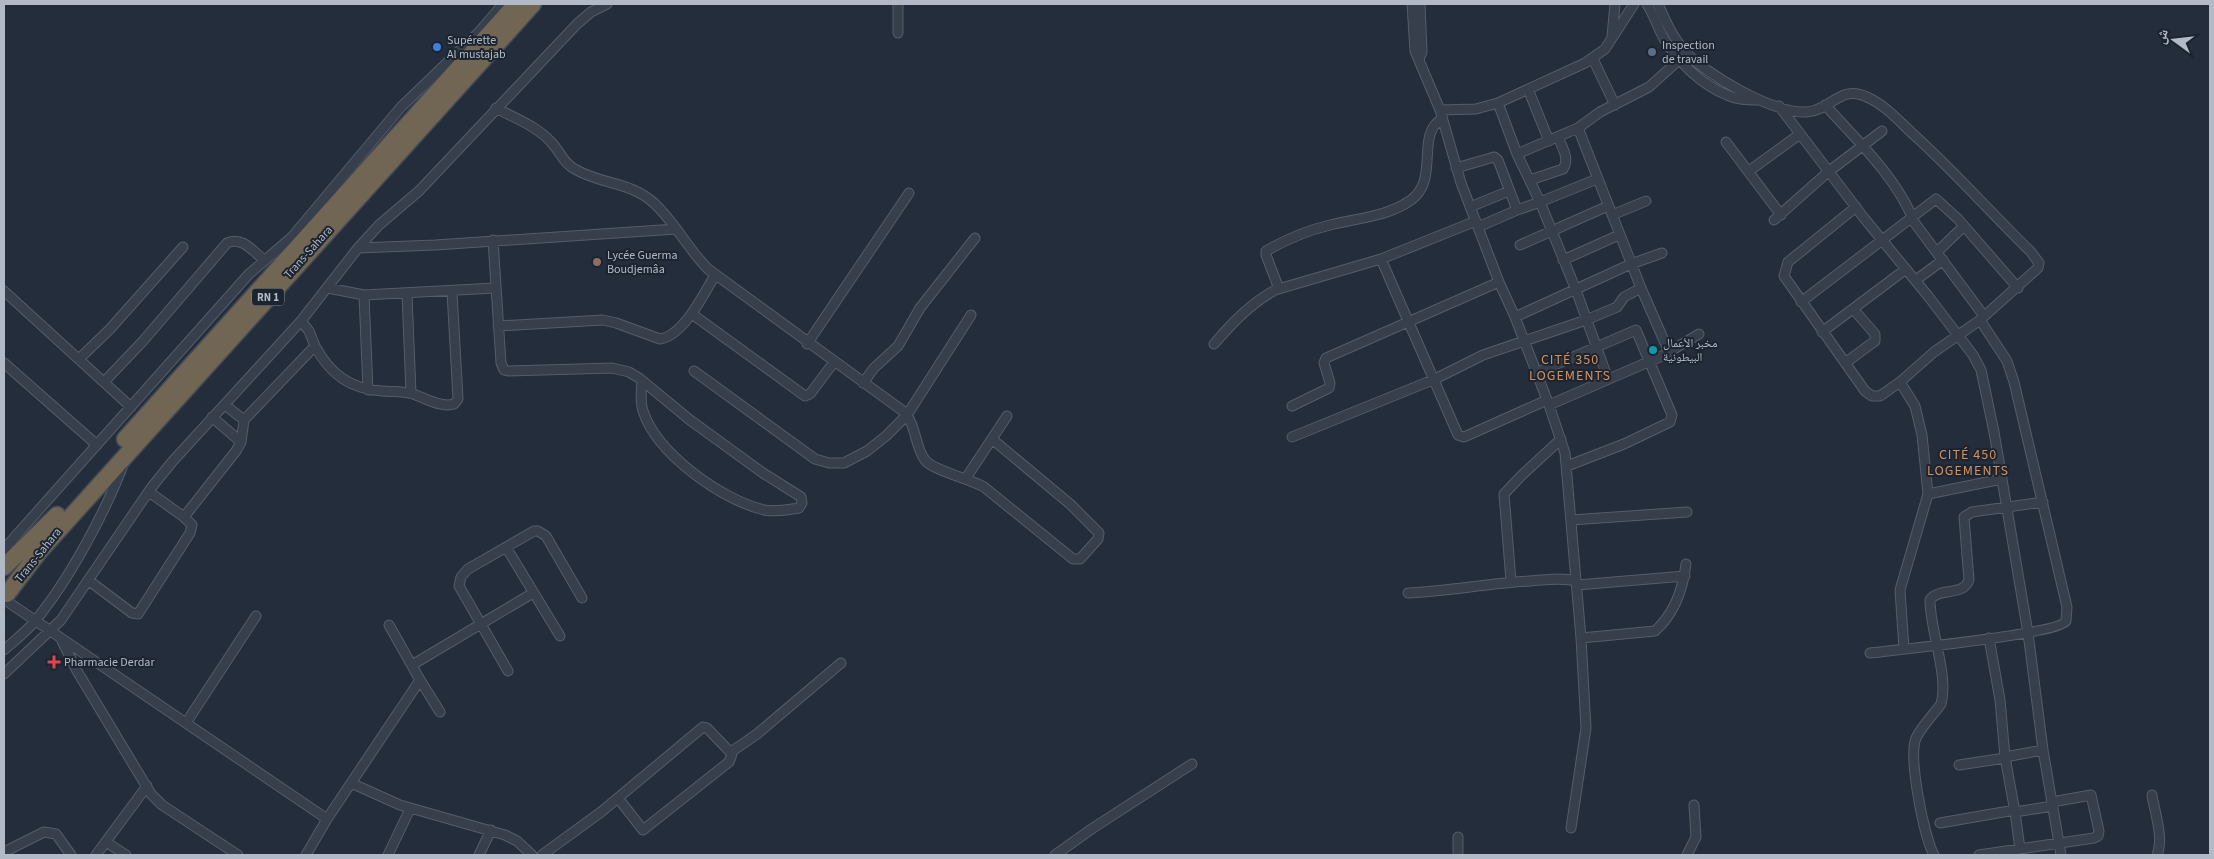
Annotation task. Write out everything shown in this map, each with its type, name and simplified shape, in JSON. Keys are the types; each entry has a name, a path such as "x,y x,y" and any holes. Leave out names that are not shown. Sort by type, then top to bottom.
{"highway":[{"name":"Trans-Sahara","path":"4,566 49,524 516,4"},
{"name":"Trans-Sahara","path":"5,595 39,552 129,451 533,4"}],"street":[{"path":"4,550 264,260 292,237 401,107 479,32 503,4"},
{"path":"4,674 50,632 172,462 301,321 379,224 419,191 577,24 591,12 607,4"},
{"path":"898,4 898,33"},
{"path":"1412,4 1417,24"},
{"path":"1420,4 1415,51 1440,110 1456,168 1470,207 1548,403 1561,439 1567,466 1581,638 1586,728 1571,828"},
{"path":"1612,37 1616,4"},
{"path":"1440,110 1476,109 1498,103 1593,59 1605,49 1634,4"},
{"path":"1647,4 1665,40 1679,60 1712,87 1728,96 1760,100"},
{"path":"1658,4 1676,39 1700,65 1714,76 1760,100 1806,112 1848,93 1869,98 1882,106 1948,165 2037,260 2038,268 2018,288 1982,318 1934,352 1900,382 1880,396 1872,396 1865,391 1784,276 1788,262 1856,206"},
{"path":"1593,59 1615,105"},
{"path":"1518,154 1578,128 1615,105 1649,88 1679,60"},
{"path":"1528,89 1567,160 1563,169 1530,180"},
{"path":"1498,103 1576,290 1608,379"},
{"path":"1825,105 1890,181 1912,213 1914,222 1943,260 1982,318 2010,368 2068,615 2064,624 2060,627 2028,633 1870,653"},
{"path":"1778,106 1828,172 1916,280 1978,364 1985,382 2028,633 2043,750 2061,855"},
{"path":"496,108 530,126 551,141 571,167 588,176 641,192 656,204 690,250 715,275 906,415 912,422 925,461 936,469 966,478 984,487 1073,559 1080,560 1098,539 1099,533 1070,504 992,439"},
{"path":"1279,289 1266,251 1330,225 1374,216 1410,200 1423,187 1428,166 1430,134 1434,124 1442,119"},
{"path":"1578,128 1640,288 1669,352"},
{"path":"1726,142 1749,171 1777,218 1828,172 1882,131"},
{"path":"1749,171 1800,134"},
{"path":"1456,168 1494,157 1498,160 1517,210"},
{"path":"1214,344 1243,312 1261,298 1279,289 1381,259 1540,202 1597,179"},
{"path":"1470,207 1509,191"},
{"path":"808,344 909,193"},
{"path":"1801,302 1936,199 1964,226 2018,288"},
{"path":"1520,245 1552,231 1646,201"},
{"path":"1937,252 1964,226"},
{"path":"358,248 435,246 493,240 676,229"},
{"path":"1563,260 1619,235"},
{"path":"863,383 874,368 898,346 920,308 976,238"},
{"path":"104,382 227,243 232,240 242,242 264,260"},
{"path":"493,240 501,363 504,370 508,372 612,368 629,372 642,381 705,431 801,497 802,503 799,508 777,511 742,503 684,466 668,453 642,410 642,381"},
{"path":"80,359 110,329 183,248"},
{"path":"1515,317 1631,264 1662,252"},
{"path":"1381,259 1435,378 1456,433 1462,437 1608,379 1669,352 1699,334"},
{"path":"1916,280 1943,260"},
{"path":"1822,332 1854,310 1906,269"},
{"path":"498,326 603,320 660,339 668,337 677,330 692,314 715,275"},
{"path":"1292,406 1330,388 1324,363 1326,358 1499,282"},
{"path":"328,288 364,296 496,288"},
{"path":"1292,437 1435,378 1484,355 1586,320 1617,307 1624,297 1640,288"},
{"path":"4,291 131,407"},
{"path":"301,321 326,365 347,382 368,390 411,393 445,405 454,404 458,399 452,292"},
{"path":"406,294 411,393"},
{"path":"364,296 368,390"},
{"path":"1845,363 1875,342 1876,338 1875,334 1854,310"},
{"path":"692,314 803,396 810,394 834,362"},
{"path":"694,371 815,459 829,463 844,463 867,451 886,436 906,415 971,315"},
{"path":"1536,373 1635,330 1672,415 1672,420 1624,444 1567,466"},
{"path":"184,517 241,442 244,420 315,346"},
{"path":"4,363 97,445"},
{"path":"1900,382 1915,406 1922,435 1928,494 1900,590 1904,649"},
{"path":"225,405 244,420"},
{"path":"966,478 1007,416"},
{"path":"212,417 241,442"},
{"path":"1511,581 1505,522 1505,493 1561,439"},
{"path":"4,650 35,622 61,583 99,518 129,451"},
{"path":"1928,494 2002,479"},
{"path":"88,580 132,613 138,614 193,528 191,522 149,492"},
{"path":"1934,855 1928,844 1922,818 1914,750 1916,738 1941,704 1942,698 1943,685 1930,618 1931,597 1964,588 1969,580 1964,517 1972,512 2042,502"},
{"path":"1571,520 1687,512"},
{"path":"508,671 460,589 459,582 468,569 534,531 542,532 582,598"},
{"path":"506,547 560,636"},
{"path":"1581,638 1655,631 1679,597 1685,576 1686,564"},
{"path":"1408,593 1473,587 1511,581 1564,579 1576,583 1685,576"},
{"path":"412,665 533,594"},
{"path":"5,595 35,622 327,819"},
{"path":"186,724 256,616"},
{"path":"389,625 440,712"},
{"path":"1990,638 2000,700 2005,757 2020,849"},
{"path":"60,639 77,671 147,786 162,805 238,855"},
{"path":"731,752 770,724 841,663"},
{"path":"306,855 327,819 420,680"},
{"path":"542,855 618,798 703,727 707,728 731,752 732,758 729,762 643,830 618,798"},
{"path":"1959,765 2043,750"},
{"path":"1055,855 1192,764"},
{"path":"351,783 410,809 491,830 517,842 532,855"},
{"path":"96,855 147,786"},
{"path":"1940,823 2015,811 2090,795 2092,798 2099,830 2096,838 1979,855"},
{"path":"2152,795 2159,832 2160,848 2157,855"},
{"path":"1687,855 1696,837 1694,805"},
{"path":"388,855 410,809"},
{"path":"479,855 491,830"},
{"path":"4,852 46,832 56,834 71,855"},
{"path":"1458,837 1458,855"},
{"path":"106,842 126,855"}],"place":[{"name":"Supérette Al mustajab","path":"437,47"},
{"name":"Inspection de travail","path":"1652,52"},
{"name":"Lycée Guerma Boudjemâa","path":"597,262"},
{"name":"مخبر الأعمال البيطونية","path":"1653,350"},
{"name":"Pharmacie Derdar","path":"54,662"}],"district":[{"name":"CITÉ 350 LOGEMENTS","path":"1570,368"},
{"name":"CITÉ 450 LOGEMENTS","path":"1968,462"}]}
